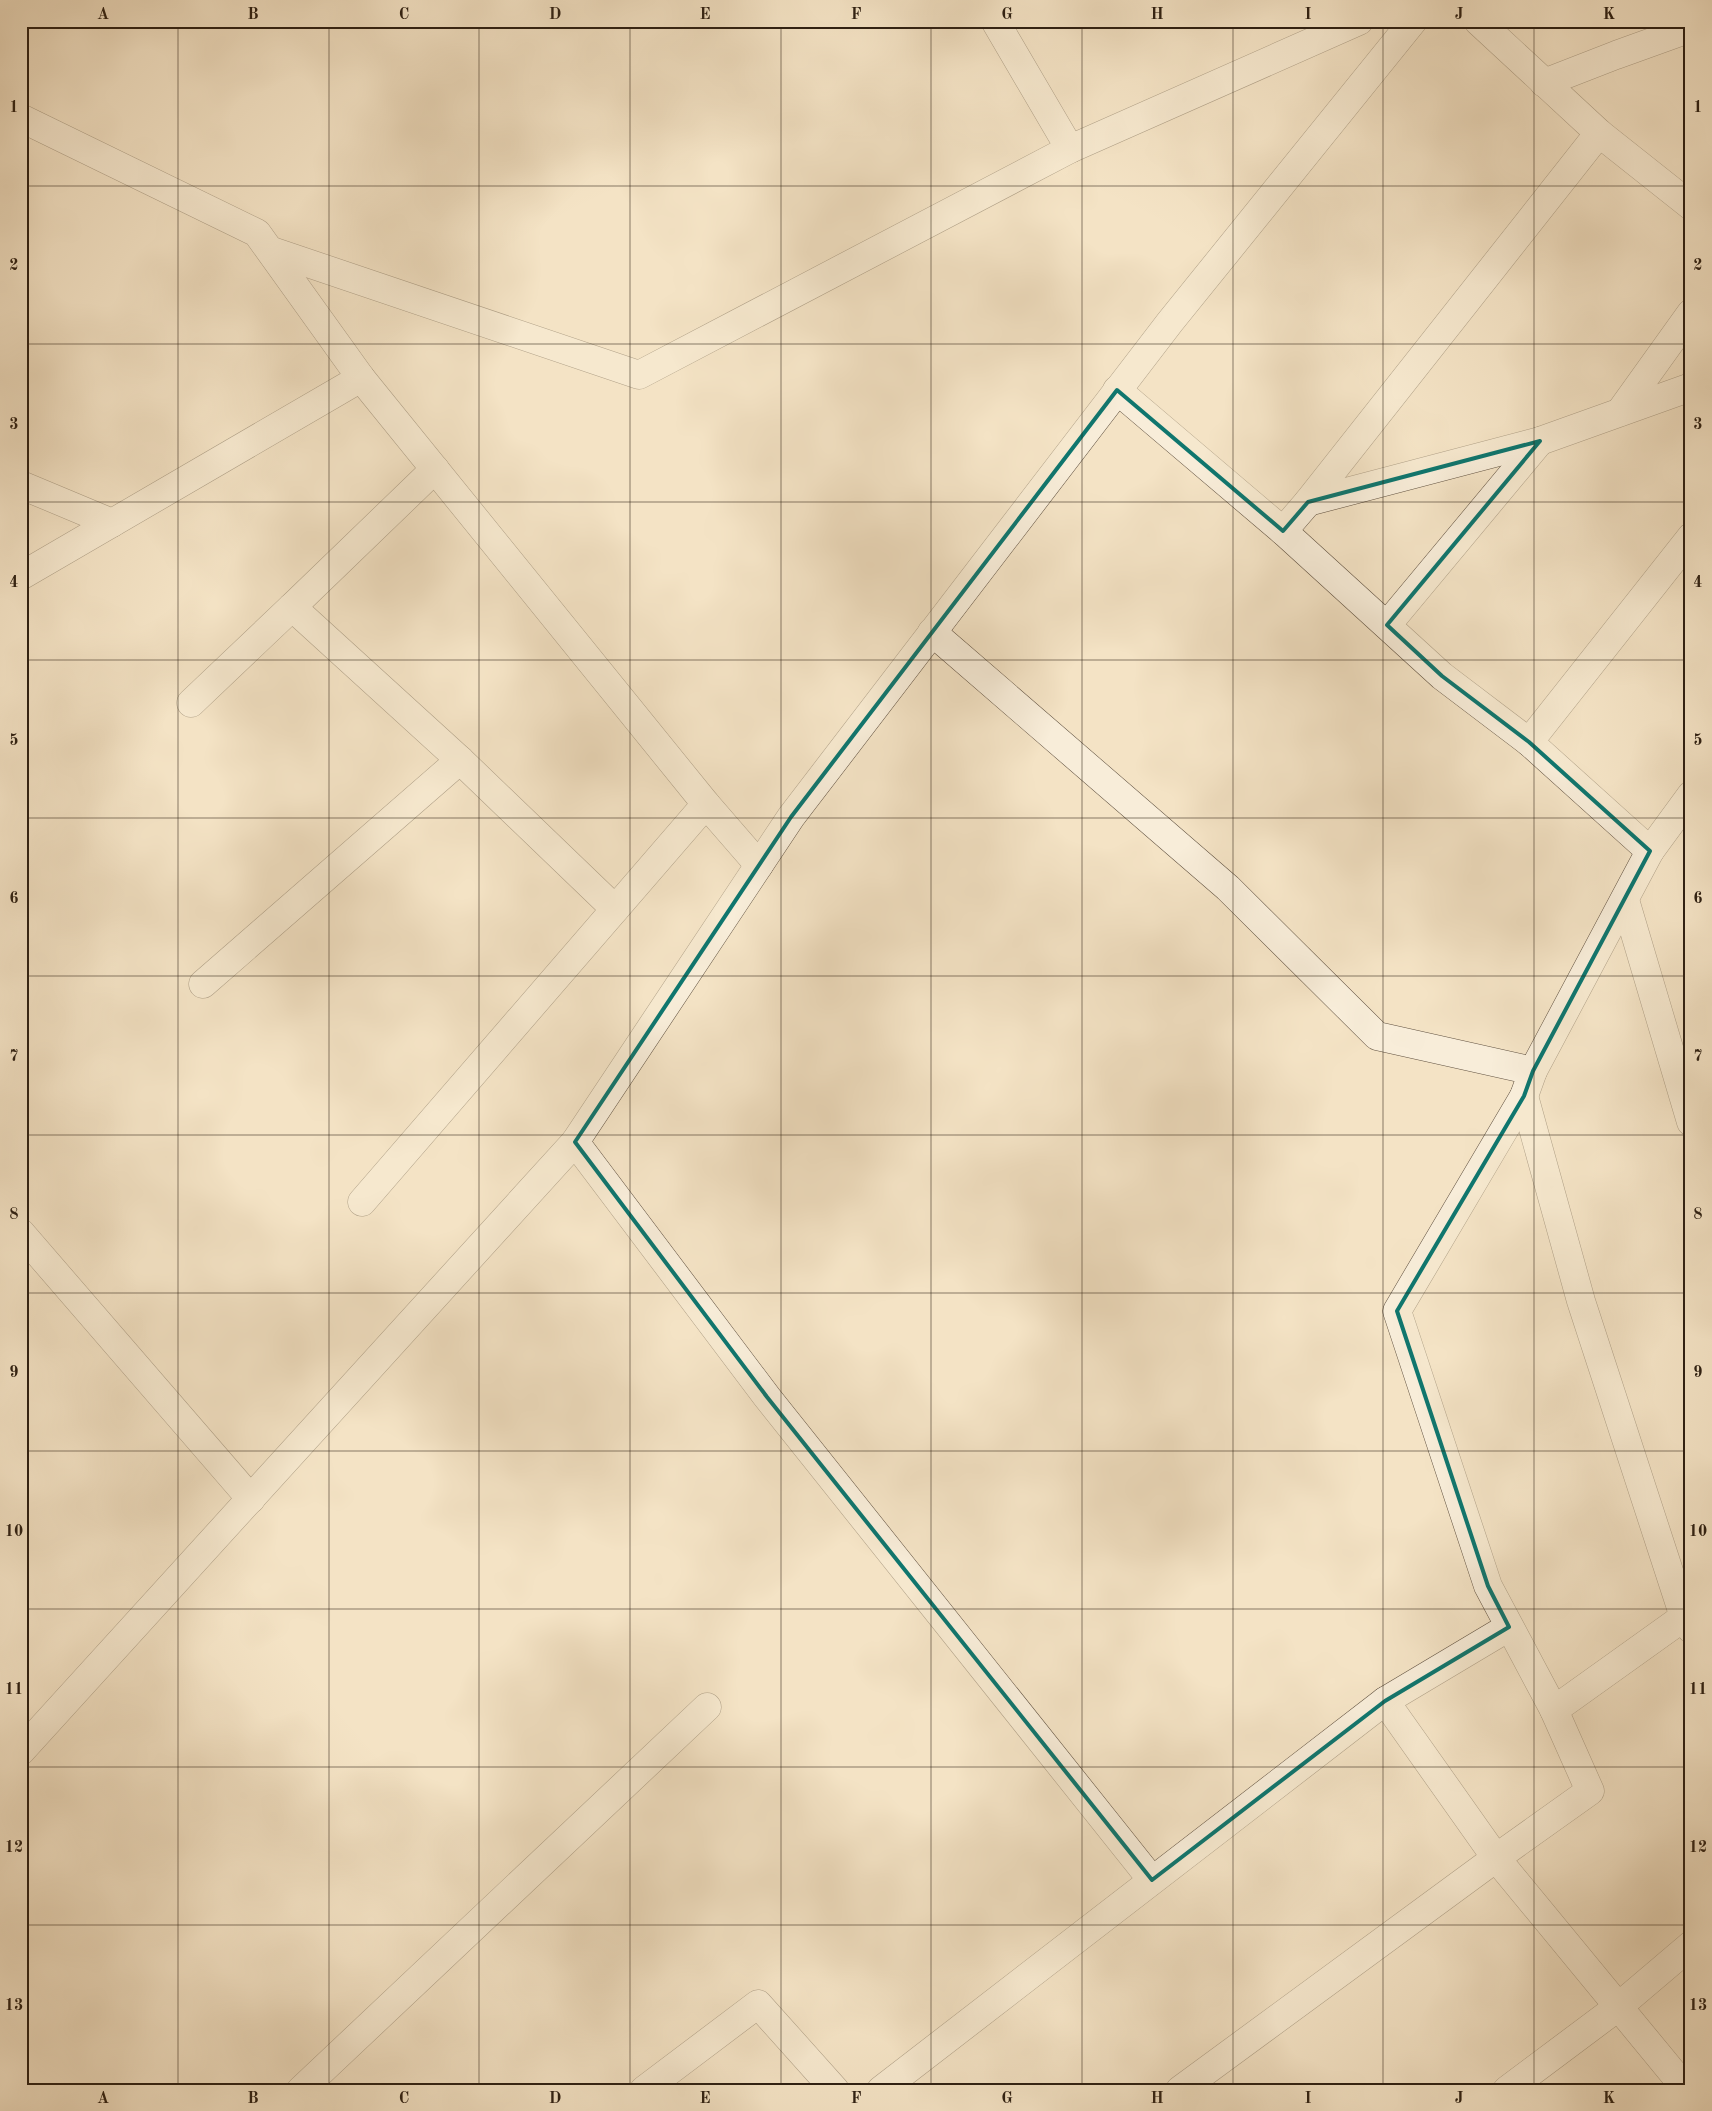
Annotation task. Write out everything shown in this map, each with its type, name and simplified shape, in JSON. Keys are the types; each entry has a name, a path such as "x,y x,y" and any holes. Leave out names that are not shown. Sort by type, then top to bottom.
{"street":[{"path":"995,21 1070,149"},
{"path":"272,251 639,375 1070,149 1359,21"},
{"path":"21,1751 575,1142 791,817 1170,322 1413,21"},
{"path":"1478,21 1599,133 1691,206"},
{"path":"1544,83 1691,28"},
{"path":"21,118 258,233 361,378 706,804 759,865"},
{"path":"1283,531 1308,502 1599,133"},
{"path":"1620,412 1691,313"},
{"path":"21,576 361,378"},
{"path":"1308,502 1540,441 1691,387"},
{"path":"1117,390 1283,531 1442,676 1529,742 1650,851"},
{"path":"1387,625 1540,441"},
{"path":"191,703 436,469"},
{"path":"21,485 112,523"},
{"path":"1529,742 1691,537"},
{"path":"292,607 460,760 614,909"},
{"path":"932,632 1228,888 1377,1036 1533,1071"},
{"path":"203,984 460,760"},
{"path":"1180,2090 1590,1791 1554,1710 1488,1586 1397,1311 1524,1096 1533,1071 1650,851 1691,795"},
{"path":"362,1202 706,804"},
{"path":"1625,900 1691,1122"},
{"path":"1524,1096 1581,1301 1689,1620 1554,1710"},
{"path":"575,1142 773,1404 1152,1880"},
{"path":"21,1232 251,1499"},
{"path":"881,2090 1385,1701 1509,1626"},
{"path":"1385,1701 1496,1858 1687,2090"},
{"path":"301,2090 707,1707"},
{"path":"1507,2090 1618,2007 1691,1945"},
{"path":"644,2090 758,2004 835,2090"}],"highlighted area":[{"path":"1117,390 1283,531 1308,502 1540,441 1387,625 1442,676 1529,742 1650,851 1533,1071 1524,1096 1397,1311 1488,1586 1509,1627 1385,1701 1152,1880 767,1397 575,1142 791,817"}]}
